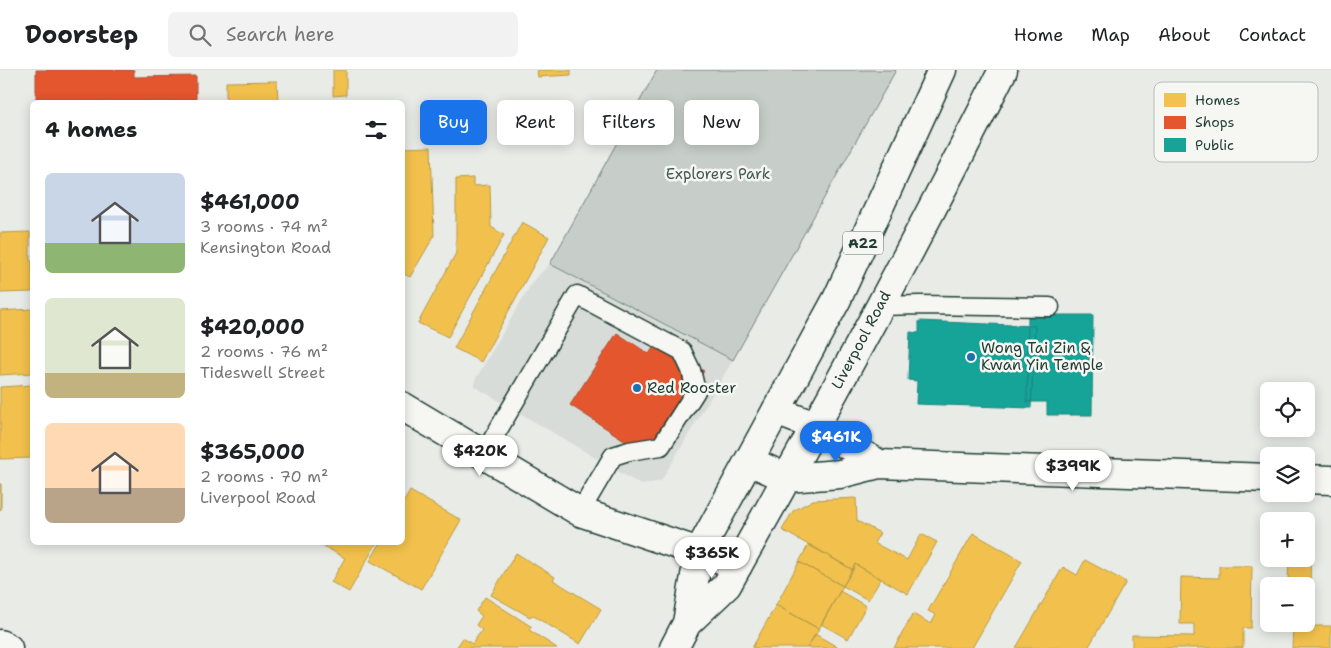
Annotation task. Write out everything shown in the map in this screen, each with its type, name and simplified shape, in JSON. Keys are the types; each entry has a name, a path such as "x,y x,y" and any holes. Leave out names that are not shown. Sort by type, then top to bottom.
{"main road":[{"name":"Liverpool Road","path":"688,623 699,552 837,299 942,70"},
{"name":"Liverpool Road","path":"674,648 688,623 726,585 738,565 880,306 1003,70"},
{"path":"405,408 580,512 738,565"},
{"path":"776,412 815,426 879,464"},
{"path":"749,461 787,478 840,474 879,464 1260,478"},
{"path":"1315,479 1331,480"},
{"path":"0,644 8,648"}],"lane":[{"path":"484,454 577,295 682,351 691,370 696,391 660,446 629,451 613,456 580,512"},
{"path":"880,306 1050,307"}],"shaded area":[{"path":"550,264 733,360 661,481 641,485 474,386 475,380 533,281"}],"green space":[{"name":"Explorers Park","path":"657,70 896,70 733,360 550,264 616,145 674,145 674,100 640,100"}],"building: Homes":[{"path":"333,70 346,70 346,95 333,96"},
{"path":"537,70 571,70 571,75 538,77"},
{"path":"277,81 278,100 226,100 226,82"},
{"path":"431,147 434,236 410,277 405,274 405,148"},
{"path":"473,178 473,186 490,185 491,227 504,235 448,337 418,323 456,253 456,179"},
{"path":"522,222 549,237 481,362 454,348"},
{"path":"30,232 30,292 0,293 0,233"},
{"path":"30,309 30,373 0,375 0,311"},
{"path":"30,385 30,458 0,459 0,387"},
{"path":"1,484 1,510 0,509"},
{"path":"410,491 461,520 421,589 370,561 379,545 405,545 405,500"},
{"path":"856,498 857,521 880,533 874,543 907,560 921,534 937,542 908,594 855,564 853,570 782,530 793,511 813,500"},
{"path":"973,533 1022,561 972,648 894,648 913,614 931,624 936,615 928,611"},
{"path":"809,544 853,570 843,586 799,562"},
{"path":"321,545 375,545 349,592 331,582 345,558"},
{"path":"516,553 555,577 553,580 601,609 580,644 532,615 530,617 491,595"},
{"path":"1085,560 1126,582 1088,648 1016,648 1063,567 1077,575"},
{"path":"799,562 843,586 819,629 776,605"},
{"path":"855,564 881,579 868,600 843,586"},
{"path":"1219,566 1252,566 1251,628 1243,628 1243,648 1132,648 1132,635 1194,636 1194,624 1180,624 1181,577 1219,578"},
{"path":"1289,567 1310,567 1310,577 1288,577"},
{"path":"840,591 866,606 848,639 821,624"},
{"path":"485,597 532,627 529,630 557,648 456,648 463,638 472,644 482,630 476,625 482,616 476,611"},
{"path":"776,605 819,629 807,648 752,648"},
{"path":"1315,626 1331,626 1331,648 1292,648 1293,632 1315,632"},
{"path":"815,634 839,648 807,648"}],"building: Shops":[{"path":"36,70 134,70 134,77 196,76 196,100 36,100"},
{"name":"Red Rooster","path":"617,333 649,354 658,340 704,371 649,456 570,405"}],"building: Public":[{"path":"1028,315 1093,315 1092,415 1047,415 1047,402 1027,402"},
{"name":"Wong Tai Zin & Kwan Yin Temple","path":"919,321 1035,326 1031,408 916,404 917,381 908,380 910,332 919,333"}],"place":[{"name":"Wong Tai Zin & Kwan Yin Temple","path":"971,357"},
{"name":"Red Rooster","path":"637,388"}]}
